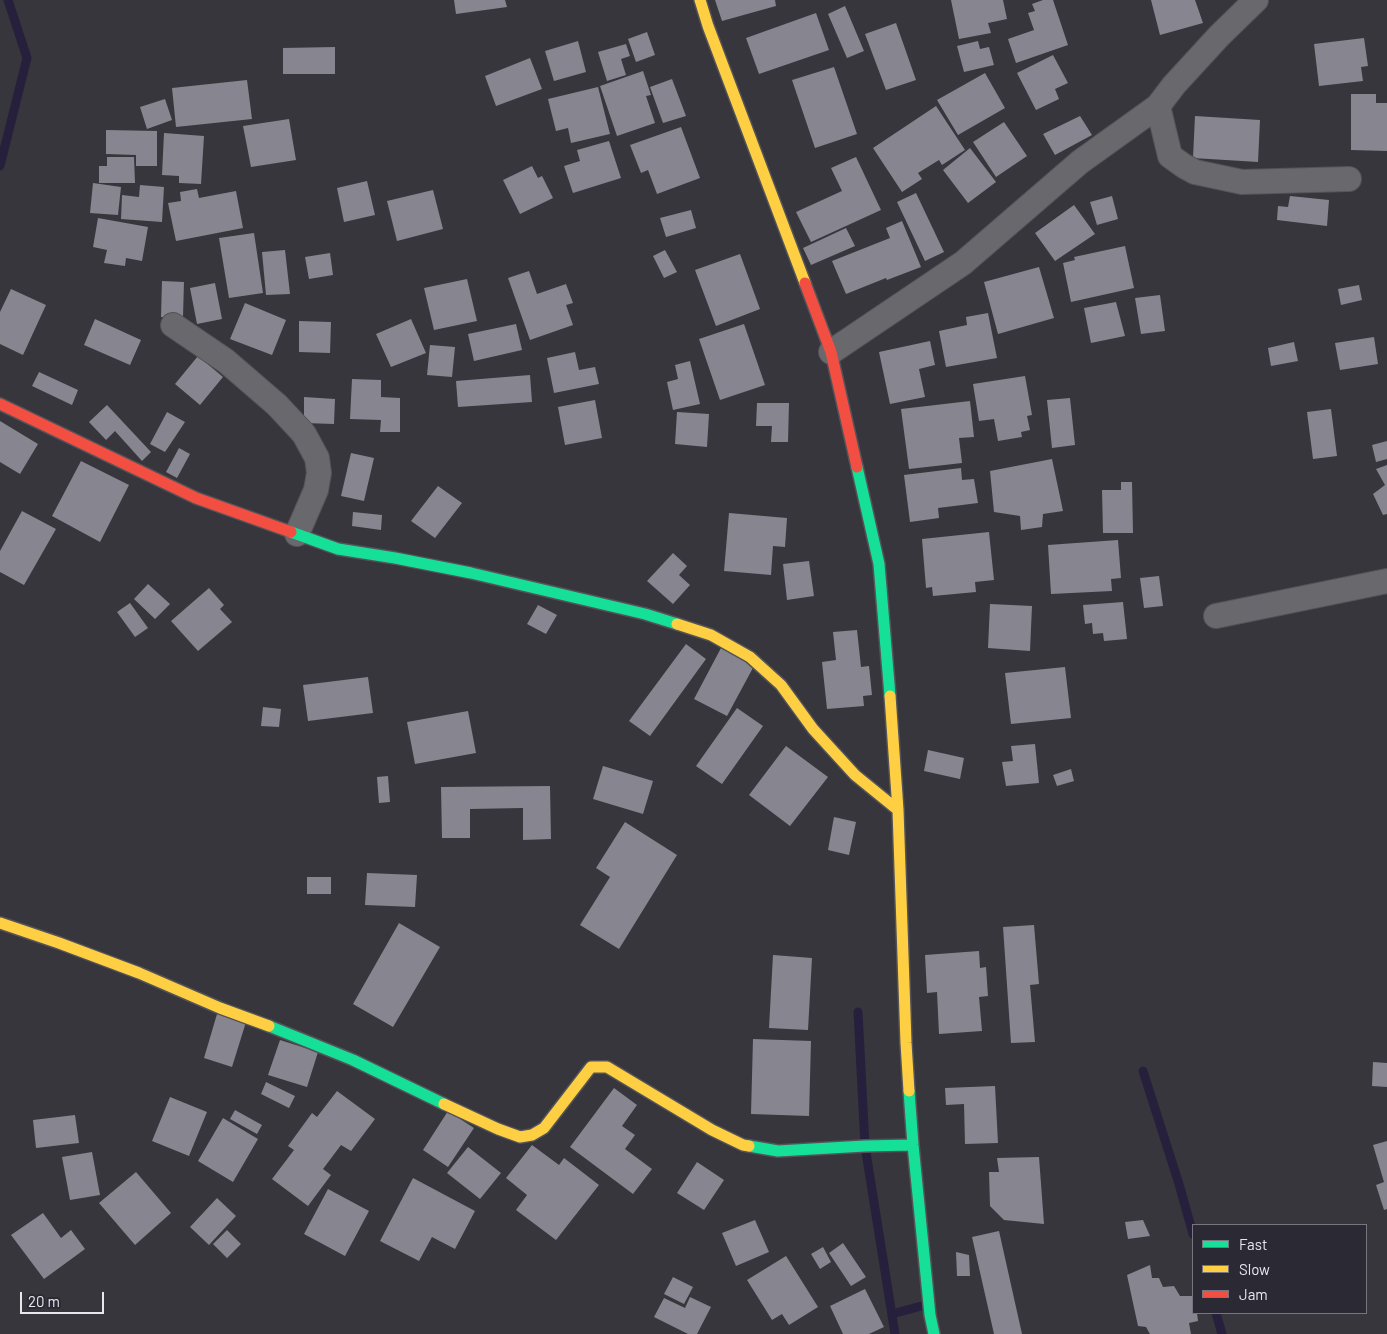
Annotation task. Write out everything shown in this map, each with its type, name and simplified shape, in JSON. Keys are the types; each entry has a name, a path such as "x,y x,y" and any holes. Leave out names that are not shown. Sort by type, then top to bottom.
{"street":[{"path":"700,0 708,26 831,352 879,564 898,810 906,1043 913,1145 930,1315 934,1334"},
{"path":"831,352 962,263 1080,162 1158,106 1174,85 1219,36 1256,0"},
{"path":"1158,106 1170,156 1195,172 1242,182 1349,180"},
{"path":"173,325 226,361 277,405 304,434 317,458 319,473 316,490 297,534"},
{"path":"0,404 196,498 338,549 471,573 645,614 711,635 750,658 781,685 813,729 855,775 898,810"},
{"path":"1216,616 1387,581"},
{"path":"0,923 139,973 220,1008 353,1060 498,1129 520,1137 532,1135 544,1128 591,1067 607,1066 712,1130 743,1145 778,1151 913,1145"}],"building":[{"path":"454,0 505,0 507,7 456,14"},
{"path":"715,0 775,0 776,6 722,21"},
{"path":"951,0 1003,0 1007,19 988,23 991,33 959,39"},
{"path":"1043,0 1053,0 1068,45 1016,63 1008,39 1034,30 1028,13 1035,11 1032,4"},
{"path":"1151,0 1195,0 1203,23 1160,35"},
{"path":"845,6 864,51 847,58 828,14"},
{"path":"816,13 829,50 759,74 746,38"},
{"path":"896,23 916,80 886,90 865,34"},
{"path":"647,32 655,55 636,62 628,39"},
{"path":"1364,38 1368,66 1361,67 1363,81 1319,86 1314,44"},
{"path":"578,41 586,72 554,81 545,51"},
{"path":"978,41 980,49 989,47 994,65 964,72 957,46"},
{"path":"626,44 630,56 621,59 626,75 607,81 598,52"},
{"path":"335,47 335,74 283,74 283,48"},
{"path":"1053,55 1068,83 1055,89 1059,99 1036,110 1017,73"},
{"path":"530,58 542,89 496,106 485,76"},
{"path":"834,67 857,134 815,148 792,80"},
{"path":"643,71 651,95 646,96 655,123 617,136 600,86"},
{"path":"985,73 1005,108 958,135 937,100"},
{"path":"672,79 686,116 663,123 650,87"},
{"path":"247,80 252,119 176,127 172,88"},
{"path":"598,87 610,134 571,143 568,128 556,131 548,99"},
{"path":"1351,94 1376,94 1376,103 1387,103 1387,151 1351,150"},
{"path":"165,99 172,120 147,129 140,107"},
{"path":"936,106 965,150 942,165 939,160 918,173 922,179 902,192 873,148"},
{"path":"1080,116 1092,135 1055,155 1043,134"},
{"path":"1195,116 1260,120 1258,162 1193,158"},
{"path":"289,119 296,160 251,167 243,126"},
{"path":"1004,122 1027,156 996,177 973,142"},
{"path":"681,127 700,178 657,194 648,170 641,173 630,145"},
{"path":"106,130 157,131 157,166 136,166 136,155 106,154"},
{"path":"164,133 204,136 201,184 179,183 179,176 162,175"},
{"path":"609,141 621,178 573,193 564,166 580,161 577,150"},
{"path":"970,148 996,182 968,203 943,170"},
{"path":"107,157 134,157 135,183 99,183 99,166 107,166"},
{"path":"856,157 881,210 811,242 796,212 842,191 831,168"},
{"path":"532,166 538,178 542,176 553,198 520,214 503,180"},
{"path":"367,181 375,215 344,222 337,188"},
{"path":"93,183 121,187 118,215 90,213"},
{"path":"140,185 164,187 162,222 121,219 122,195 139,197"},
{"path":"197,189 199,198 236,191 243,228 176,241 168,203 181,201 180,192"},
{"path":"433,190 443,229 397,241 387,201"},
{"path":"916,193 944,252 925,261 897,202"},
{"path":"1112,196 1118,219 1097,225 1090,202"},
{"path":"1290,196 1329,200 1327,226 1277,220 1278,206 1288,207"},
{"path":"1074,205 1095,234 1055,261 1035,233"},
{"path":"691,210 696,228 666,237 660,218"},
{"path":"98,218 148,227 142,261 126,258 125,266 104,263 107,250 93,247"},
{"path":"902,221 921,267 887,280 886,278 846,294 832,261 890,238 886,228"},
{"path":"846,228 855,246 811,265 803,248"},
{"path":"254,233 263,293 229,298 219,238"},
{"path":"1125,246 1134,288 1071,302 1063,263 1075,260 1074,257"},
{"path":"285,250 290,294 266,295 262,252"},
{"path":"665,250 677,272 664,278 653,256"},
{"path":"330,253 333,275 309,279 305,257"},
{"path":"740,254 760,309 716,326 695,270"},
{"path":"1039,267 1054,318 998,334 984,282"},
{"path":"529,271 537,294 566,284 573,303 566,305 573,325 530,340 508,278"},
{"path":"467,279 477,321 434,330 424,288"},
{"path":"162,281 184,282 183,317 161,317"},
{"path":"215,283 222,319 197,324 190,288"},
{"path":"1359,285 1362,300 1341,305 1338,289"},
{"path":"11,289 46,305 23,355 0,344 0,312"},
{"path":"1160,295 1165,331 1141,334 1135,298"},
{"path":"1116,302 1125,336 1091,343 1084,308"},
{"path":"245,303 286,320 272,355 230,339"},
{"path":"988,313 997,358 946,367 939,331 967,325 966,317"},
{"path":"95,319 141,340 130,365 84,345"},
{"path":"411,319 426,353 391,367 376,334"},
{"path":"299,321 331,322 330,353 299,352"},
{"path":"516,324 522,350 474,361 468,334"},
{"path":"744,324 765,385 720,400 699,339"},
{"path":"1374,337 1378,364 1340,370 1335,343"},
{"path":"930,341 935,365 919,369 925,397 890,404 879,352"},
{"path":"1294,342 1298,361 1271,366 1268,348"},
{"path":"430,345 455,347 452,377 427,375"},
{"path":"575,352 579,370 595,367 599,384 554,393 547,358"},
{"path":"198,356 223,377 200,405 175,384"},
{"path":"690,361 700,404 673,410 667,382 678,379 675,365"},
{"path":"39,372 78,390 72,405 32,386"},
{"path":"530,375 532,402 458,407 456,381"},
{"path":"1025,376 1032,415 1027,416 1030,430 1021,432 1022,437 998,441 994,419 979,421 973,384"},
{"path":"352,379 381,380 381,397 400,398 400,432 380,432 381,420 350,419"},
{"path":"304,397 335,399 334,424 304,423"},
{"path":"1070,398 1075,445 1052,448 1047,400"},
{"path":"595,400 602,438 565,445 558,407"},
{"path":"970,401 974,437 959,438 962,463 909,469 901,409"},
{"path":"757,403 789,403 788,442 771,442 772,426 756,426"},
{"path":"107,405 151,452 142,461 115,431 106,440 89,422"},
{"path":"1331,409 1337,456 1313,459 1307,412"},
{"path":"167,412 185,422 165,452 150,444"},
{"path":"677,412 709,414 707,447 675,444"},
{"path":"0,421 38,444 20,474 0,462"},
{"path":"1387,441 1387,459 1376,462 1372,445"},
{"path":"179,448 190,454 177,478 166,472"},
{"path":"351,453 374,458 364,501 341,496"},
{"path":"1052,459 1063,511 1043,514 1042,527 1021,530 1020,516 994,512 990,471"},
{"path":"81,461 129,485 100,542 52,516"},
{"path":"1387,465 1387,514 1383,515 1373,494 1385,485 1376,469"},
{"path":"961,468 962,480 974,479 978,503 938,508 939,518 910,522 904,475"},
{"path":"1121,482 1132,482 1133,533 1103,533 1102,490 1121,490"},
{"path":"438,486 462,503 435,538 411,521"},
{"path":"22,511 56,529 24,585 0,572 0,551"},
{"path":"353,512 382,515 381,530 352,526"},
{"path":"729,513 787,518 785,547 773,546 771,575 724,571"},
{"path":"989,532 994,580 975,582 976,592 933,596 932,587 926,588 922,539"},
{"path":"1118,540 1121,578 1111,579 1112,591 1051,594 1048,545"},
{"path":"673,553 687,566 679,575 690,585 673,604 647,581"},
{"path":"809,561 814,596 787,600 783,564"},
{"path":"1159,576 1163,606 1144,608 1140,578"},
{"path":"148,584 170,604 155,619 134,599"},
{"path":"209,588 224,605 220,609 232,622 198,651 171,621"},
{"path":"1123,602 1127,639 1104,641 1103,633 1093,634 1092,623 1085,624 1083,605"},
{"path":"130,603 148,628 135,637 117,612"},
{"path":"990,604 1032,606 1030,651 988,648"},
{"path":"538,605 557,615 546,634 527,624"},
{"path":"857,630 861,667 869,666 872,695 863,696 864,706 827,709 822,662 836,660 833,632"},
{"path":"686,644 706,659 650,736 629,721"},
{"path":"721,648 754,666 727,716 694,699"},
{"path":"1065,667 1071,718 1011,724 1005,673"},
{"path":"368,677 373,713 308,721 303,685"},
{"path":"263,707 281,709 279,727 261,726"},
{"path":"737,708 763,726 722,784 696,766"},
{"path":"468,711 476,753 415,764 407,722"},
{"path":"1035,744 1039,783 1006,786 1002,762 1013,761 1011,746"},
{"path":"786,746 828,777 790,826 749,795"},
{"path":"928,750 964,758 960,779 924,771"},
{"path":"603,766 653,781 643,814 593,799"},
{"path":"1071,769 1074,781 1057,786 1053,775"},
{"path":"388,776 390,802 379,803 377,777"},
{"path":"550,786 551,839 523,840 523,808 470,809 470,838 442,838 441,787"},
{"path":"834,817 856,822 849,855 828,850"},
{"path":"625,822 677,855 619,949 580,925 610,877 596,868"},
{"path":"367,873 417,875 415,907 365,905"},
{"path":"307,877 331,877 331,894 307,894"},
{"path":"399,923 440,947 393,1027 353,1004"},
{"path":"1034,925 1039,984 1030,985 1035,1042 1011,1043 1003,927"},
{"path":"979,951 980,968 986,967 988,996 979,997 982,1031 939,1034 937,992 927,993 925,955"},
{"path":"773,955 812,958 808,1030 769,1028"},
{"path":"217,1014 246,1022 232,1067 204,1058"},
{"path":"753,1039 811,1041 809,1116 751,1114"},
{"path":"280,1040 318,1052 307,1087 268,1075"},
{"path":"1373,1062 1387,1063 1387,1087 1372,1086"},
{"path":"266,1082 295,1096 289,1108 261,1094"},
{"path":"995,1086 998,1143 965,1144 964,1104 946,1105 945,1088"},
{"path":"614,1088 637,1105 622,1126 635,1135 625,1149 652,1169 633,1194 570,1147"},
{"path":"337,1091 375,1119 351,1151 341,1145 323,1169 331,1175 308,1206 272,1179 294,1150 288,1146 312,1113 317,1117"},
{"path":"170,1097 207,1112 189,1156 152,1141"},
{"path":"235,1110 262,1125 257,1134 230,1119"},
{"path":"448,1111 474,1128 448,1167 423,1150"},
{"path":"75,1115 79,1143 36,1148 33,1120"},
{"path":"223,1118 258,1139 233,1182 198,1161"},
{"path":"1387,1141 1387,1209 1384,1210 1376,1185 1384,1182 1373,1145"},
{"path":"532,1145 559,1165 564,1158 599,1185 556,1240 516,1210 527,1195 506,1178"},
{"path":"468,1147 501,1173 480,1199 447,1173"},
{"path":"92,1152 100,1195 70,1200 62,1157"},
{"path":"1039,1157 1044,1224 1004,1220 990,1206 989,1172 999,1172 997,1158"},
{"path":"697,1162 724,1180 704,1210 677,1193"},
{"path":"136,1172 171,1213 135,1245 99,1203"},
{"path":"413,1178 475,1211 455,1249 432,1237 419,1261 380,1241"},
{"path":"328,1189 369,1211 345,1256 304,1234"},
{"path":"217,1198 236,1216 209,1245 190,1227"},
{"path":"43,1213 61,1238 71,1230 85,1249 44,1279 11,1235"},
{"path":"755,1220 769,1252 736,1266 722,1233"},
{"path":"1143,1220 1150,1236 1128,1239 1125,1222"},
{"path":"227,1230 241,1244 227,1258 213,1244"},
{"path":"999,1231 1022,1334 994,1334 972,1237"},
{"path":"843,1243 866,1277 851,1286 829,1253"},
{"path":"823,1247 831,1262 820,1269 811,1254"},
{"path":"956,1252 969,1255 970,1276 957,1276"},
{"path":"786,1256 818,1307 789,1325 782,1314 772,1320 747,1280"},
{"path":"1150,1265 1152,1278 1159,1278 1163,1287 1174,1286 1180,1296 1192,1296 1192,1314 1197,1314 1198,1321 1189,1323 1191,1334 1150,1334 1146,1327 1138,1326 1127,1275"},
{"path":"673,1277 693,1287 684,1304 664,1294"},
{"path":"865,1289 884,1327 869,1334 843,1334 830,1306"},
{"path":"690,1297 711,1307 697,1334 688,1334 654,1317 664,1298 685,1308"}],"waterway":[{"path":"0,166 27,58 8,0"},
{"path":"858,1012 865,1146 895,1334"},
{"path":"1143,1071 1192,1230"},
{"path":"892,1314 925,1305"},
{"path":"1216,1314 1222,1334"}],"traffic: fast":[{"path":"857,467 879,564 890,696"},
{"path":"291,532 338,549 471,573 645,614 677,624"},
{"path":"269,1026 353,1060 444,1104"},
{"path":"909,1091 930,1315 934,1334"},
{"path":"749,1146 778,1151 913,1145"}],"traffic: slow":[{"path":"700,0 708,26 805,283"},
{"path":"677,624 711,635 750,657 781,685 813,729 855,775 898,810"},
{"path":"890,696 898,810 909,1091"},
{"path":"0,923 139,973 220,1008 269,1026"},
{"path":"444,1104 520,1137 532,1135 544,1128 591,1067 607,1067 712,1130 749,1146"}],"traffic: jam":[{"path":"805,283 831,352 857,467"},
{"path":"0,404 196,498 291,532"}]}
